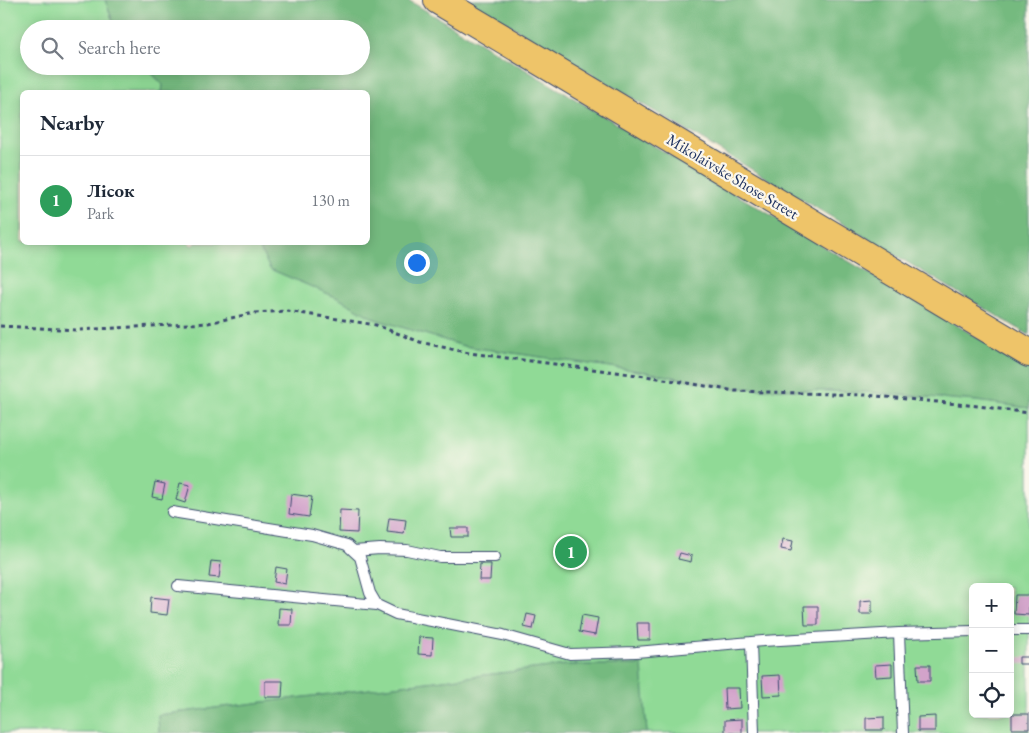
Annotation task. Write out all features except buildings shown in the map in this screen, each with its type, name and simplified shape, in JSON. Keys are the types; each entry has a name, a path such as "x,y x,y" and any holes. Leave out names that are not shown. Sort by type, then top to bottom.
{"main road":[{"name":"Mikolaivske Shose Street","path":"438,0 1029,353"}],"lane":[{"path":"172,512 312,535 347,545 360,557 370,593 377,605"},
{"path":"354,551 389,549 407,550 440,557 495,557"},
{"path":"178,586 377,605 396,614 503,635 570,654 636,652 899,632 969,631"},
{"path":"1014,630 1029,630"},
{"path":"899,632 903,733"},
{"path":"751,642 754,733"}],"path":[{"path":"0,326 78,330 198,324 254,314 287,312 376,326 420,342 469,353 646,376 735,391 866,396 978,406 1029,414"}],"green space":[{"path":"0,0 105,0 113,20 20,20 20,75 154,75 163,85 162,90 20,90 20,245 258,245 270,269 338,298 375,319 464,346 646,372 734,388 865,392 977,401 1029,408 1029,733 647,733 641,665 566,665 158,715 159,733 0,733"},
{"path":"105,0 408,0 1029,368 1029,408 977,401 865,392 734,388 646,372 464,346 375,319 338,298 270,269 258,245 370,245 370,90 162,90 163,85 154,75 370,75 370,20 113,20"},
{"path":"468,0 1029,0 1029,335"},
{"path":"566,665 642,665 647,733 159,733 158,715"}],"place":[{"name":"Лісок","path":"571,552"}]}
